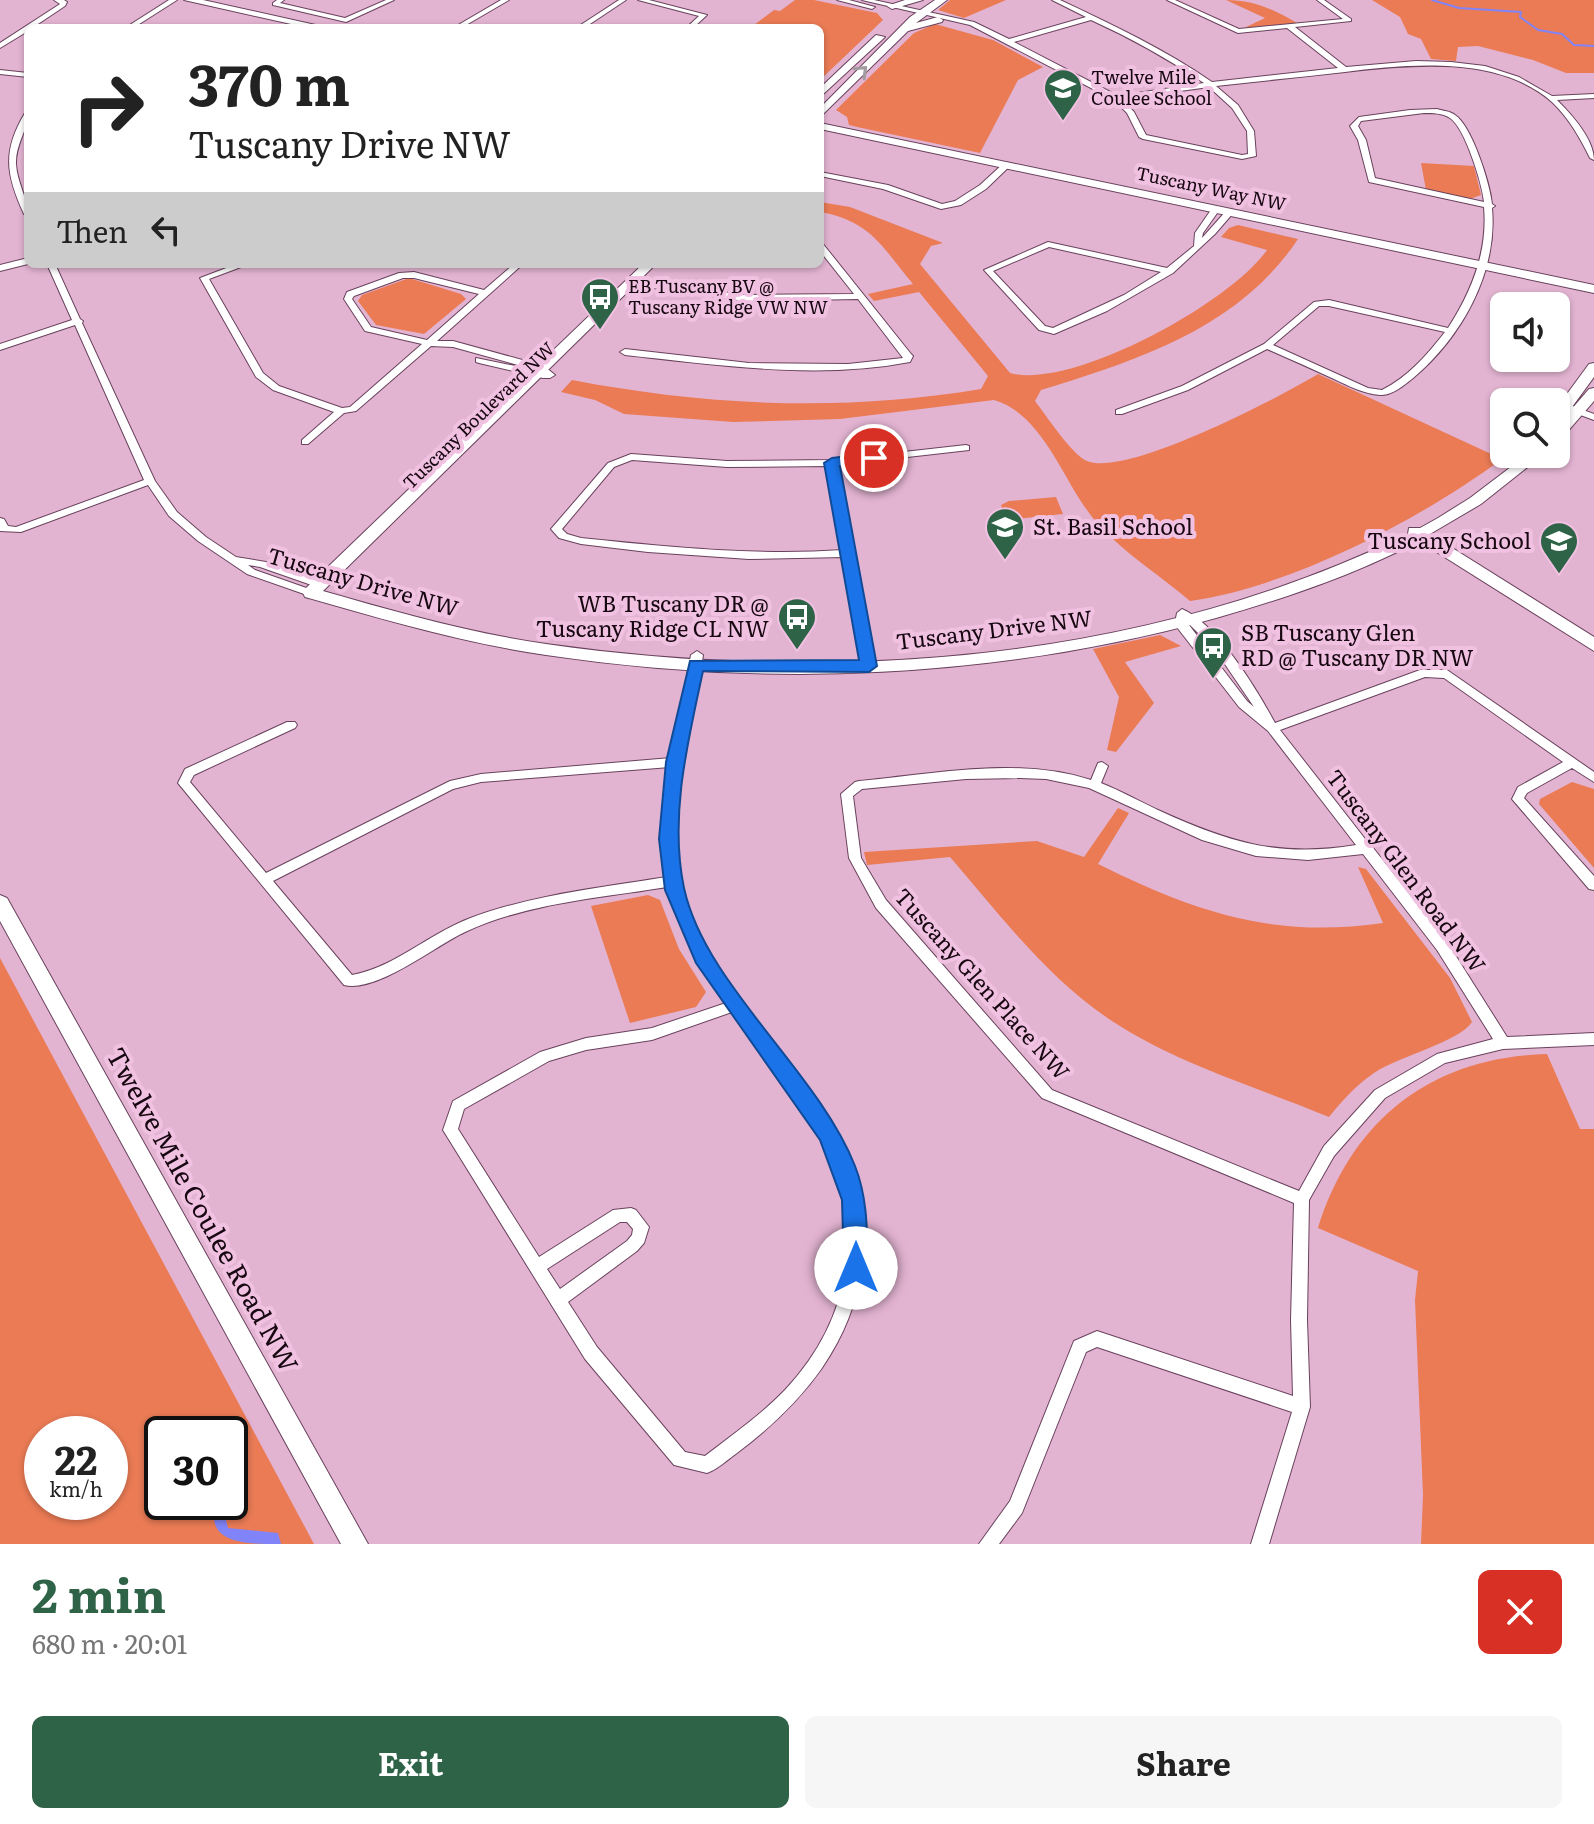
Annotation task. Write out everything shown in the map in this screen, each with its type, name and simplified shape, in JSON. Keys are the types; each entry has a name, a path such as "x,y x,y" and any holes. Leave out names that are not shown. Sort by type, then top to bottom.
{"street":[{"path":"34,24 63,5 57,0"},
{"path":"135,24 174,0"},
{"path":"189,0 305,24"},
{"path":"209,0 323,24"},
{"path":"281,0 275,4 350,19 391,0"},
{"path":"463,24 506,0"},
{"path":"474,24 516,0"},
{"path":"585,24 623,0"},
{"path":"641,0 704,15 694,24"},
{"path":"840,0 915,10 938,20 981,28"},
{"path":"865,0 981,28 1011,41 1117,98 1130,112 1143,137 1242,157 1252,156 1250,133 1235,106 1210,82 1055,0"},
{"path":"824,90 926,0"},
{"path":"824,110 904,28 915,10 942,0"},
{"path":"1170,0 1238,31 1349,20 1320,0"},
{"path":"1011,41 1090,18"},
{"path":"904,28 938,20"},
{"path":"1290,27 1338,68"},
{"path":"0,46 24,30"},
{"path":"1108,93 1338,68 1443,63 1476,68 1519,81 1551,98 1594,158"},
{"path":"0,72 24,75"},
{"path":"1117,98 1210,82"},
{"path":"1551,98 1594,96"},
{"path":"1267,346 1366,390 1383,393 1407,377 1451,331 1484,269 1491,206 1474,148 1450,113 1434,111 1359,119 1354,126 1362,140 1372,180 1491,206"},
{"path":"824,117 845,131"},
{"path":"24,121 15,135 13,178 24,204"},
{"name":"Tuscany Way NW","path":"824,132 845,131 1005,168"},
{"name":"Tuscany Way NW","path":"824,133 1594,289"},
{"path":"0,136 15,135"},
{"path":"824,175 885,187 941,207 958,203 1005,168"},
{"path":"1170,271 1048,244 988,270 1042,328 1054,331 1139,293 1170,271 1197,245 1211,238 1221,214"},
{"path":"625,352 749,366 848,367 907,360 908,356 824,251"},
{"path":"0,268 24,262"},
{"name":"Tuscany Drive NW","path":"53,268 150,481 176,517 251,572 321,591 421,625 511,643 696,660 868,661 1048,649 1185,619 1310,583 1487,493 1519,468"},
{"path":"233,268 204,278 250,364 276,388 341,411 353,409 514,268"},
{"name":"Tuscany Boulevard NW","path":"638,283 647,268"},
{"name":"Tuscany Boulevard NW","path":"321,591 542,373 658,268"},
{"name":"Tuscany Way NW","path":"1484,269 1594,296"},
{"path":"485,293 414,275 402,275 350,294 348,299 368,329 542,373"},
{"path":"638,283 756,299 860,296"},
{"path":"1119,412 1185,388 1267,346 1317,304 1329,303 1451,331"},
{"path":"0,347 79,321"},
{"path":"1580,412 1594,367"},
{"path":"1580,412 1594,392"},
{"path":"305,442 341,411"},
{"path":"850,553 816,557 700,553 581,541 563,536 556,529 616,461 631,457 716,464 832,463 966,448"},
{"path":"832,463 868,661"},
{"name":"Tuscany Drive NW","path":"1420,528 1501,468"},
{"path":"0,521 4,529 17,530 150,481"},
{"path":"1420,528 1594,632"},
{"path":"1420,528 1594,645"},
{"name":"Tuscany Glen Road NW","path":"1185,619 1243,704 1272,728 1442,946 1503,1043"},
{"path":"696,660 675,762 669,839 672,881 684,918 703,957 734,1006 829,1133 854,1200 856,1268 847,1305 829,1344 802,1383 758,1426 707,1465 680,1459 591,1353 450,1130 458,1105 545,1056 586,1044 652,1034 734,1006"},
{"path":"1272,728 1424,673 1447,674 1594,778"},
{"path":"291,725 189,772 184,783 349,981 371,979 474,922 526,907 672,881"},
{"path":"264,880 450,785 481,778 675,762"},
{"path":"1572,763 1522,790 1518,799 1594,885"},
{"path":"1095,784 1102,766"},
{"name":"Tuscany Glen Place NW","path":"1302,1199 1047,1094 881,904 855,858 847,794 859,785 1036,774 1095,784 1209,839 1255,853 1296,858 1368,848"},
{"name":"Twelve Mile Coulee Road NW","path":"0,903 355,1544"},
{"path":"1260,1544 1302,1407 1299,1320 1302,1199 1329,1151 1380,1094 1442,1058 1503,1043 1594,1039"},
{"path":"538,1266 618,1215 631,1215 641,1227 639,1238 632,1246 559,1299"},
{"path":"988,1544 1016,1507 1080,1347 1097,1339 1302,1407"}],"shaded area":[{"path":"795,0 814,0 877,13 883,20 824,76 824,24 755,24 774,10 780,11"},
{"path":"950,0 1006,0 964,18 938,10"},
{"path":"1226,0 1263,6 1297,23 1244,28 1265,18"},
{"path":"1372,0 1594,0 1594,73 1566,73 1533,60 1478,46 1458,47 1456,61 1431,59 1421,39 1408,34 1400,17"},
{"path":"935,24 993,40 1043,67 1018,80 980,153 849,125 847,117 836,110 914,33"},
{"path":"1421,163 1474,166 1481,195 1470,199 1426,190"},
{"path":"824,203 850,207 943,243 931,246 920,264 1010,373 1037,375 1109,356 1186,317 1220,294 1267,250 1221,237 1229,228 1238,225 1298,239 1274,270 1247,296 1216,318 1149,353 1041,390 1035,401 1081,457 1087,461 1107,463 1134,458 1203,432 1318,374 1490,453 1490,467 1394,527 1312,566 1229,593 1190,601 1109,536 1087,510 1028,421 1012,408 994,400 840,419 733,422 624,414 595,400 561,392 572,380 674,396 827,403 878,401 981,389 988,376 919,292 874,301 868,294 913,284 883,247 852,222 824,213"},
{"path":"409,278 461,294 466,299 424,334 376,325 358,301 362,295"},
{"path":"1056,497 1063,514 1006,520 1001,505 1009,501"},
{"path":"1160,635 1181,646 1125,662 1154,703 1116,752 1107,750 1119,697 1093,649"},
{"path":"1572,782 1594,789 1594,868 1539,804 1540,799"},
{"path":"1118,808 1129,813 1098,864 1168,896 1236,918 1306,927 1383,923 1358,867 1366,869 1450,978 1472,1022 1455,1036 1374,1073 1329,1117 1190,1062 1112,1021 1046,966 950,857 867,865 864,852 1037,841 1084,857"},
{"path":"648,895 660,900 679,949 706,992 696,1007 630,1023 591,906"},
{"path":"0,958 245,1416 144,1416 144,1520 248,1520 248,1421 314,1544 0,1544"},
{"path":"1547,1054 1580,1129 1594,1129 1594,1544 1421,1544 1423,1495 1415,1300 1418,1271 1318,1228 1333,1189 1352,1155 1375,1126 1402,1101 1433,1082 1467,1067 1506,1058"},
{"path":"215,1520 226,1520 228,1528 278,1533 281,1544 230,1539 216,1526"}],"waterway":[{"path":"1432,0 1459,8 1521,12 1520,17 1538,30 1562,34 1574,45 1594,46"}],"place":[{"name":"Twelve Mile Coulee School","path":"1063,122"},
{"name":"EB Tuscany BV @ Tuscany Ridge VW NW","path":"600,331"},
{"name":"St. Basil School","path":"1005,561"},
{"name":"Tuscany School","path":"1559,575"},
{"name":"WB Tuscany DR @ Tuscany Ridge CL NW","path":"797,651"},
{"name":"SB Tuscany Glen RD @ Tuscany DR NW","path":"1213,680"}],"route":[{"path":"856,1268 854,1200 844,1167 829,1133 734,1006 703,957 684,918 672,881 669,839 675,762 696,665 869,666 832,463 874,458"}]}
